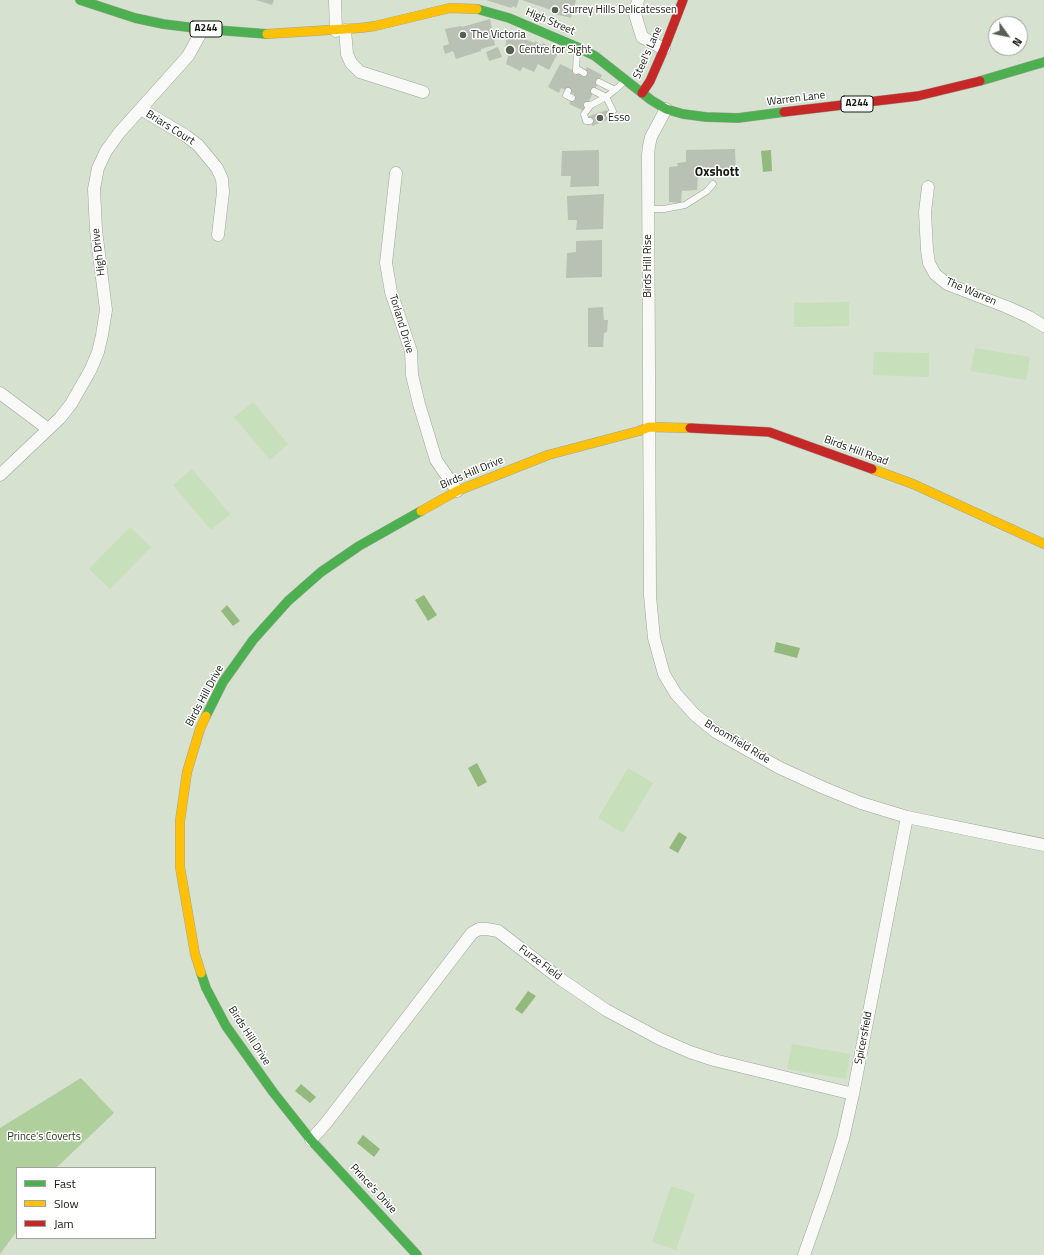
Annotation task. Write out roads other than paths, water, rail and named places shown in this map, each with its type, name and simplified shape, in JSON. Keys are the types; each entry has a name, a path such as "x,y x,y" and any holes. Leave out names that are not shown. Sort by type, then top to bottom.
{"street":[{"name":"A244","path":"80,0 135,18 163,24 203,29 266,34 293,34 340,30"},
{"path":"335,0 340,30 351,63 360,72 423,92"},
{"path":"638,0 635,14 642,37 664,49"},
{"name":"Steel's Lane","path":"642,93 650,81 683,0"},
{"name":"High Street","path":"340,30 375,26 464,4 509,18 595,56 642,93 666,109"},
{"name":"High Drive","path":"0,475 60,418 71,404 91,369 98,352 106,310 96,230 94,189 98,168 106,151 119,133 188,56 203,29"},
{"name":"Warren Lane","path":"666,109 683,114 731,118 777,114 918,96 977,82 1044,62"},
{"name":"Briars Court","path":"140,109 186,136 198,145 217,168 222,179 223,192 218,235"},
{"name":"Birds Hill Rise","path":"649,427 649,146 653,133 666,109"},
{"name":"Torland Drive","path":"396,173 386,263 391,292 412,351 412,375 436,460 457,491"},
{"name":"The Warren","path":"928,187 925,212 927,250 930,263 935,274 947,284 1007,307 1044,326"},
{"path":"0,393 48,429"},
{"name":"Birds Hill Drive","path":"311,1140 273,1092 226,1026 206,988 195,954 180,867 180,821 187,772 200,730 223,682 253,640 288,601 321,572 359,546 457,491 548,455 649,427"},
{"name":"Birds Hill Road","path":"649,427 769,432 914,484 1044,544"},
{"name":"Broomfield Ride","path":"649,427 650,589 654,638 664,674 676,694 695,715 716,732 780,768 861,803 907,817 1044,845"},
{"name":"Spicersfield","path":"804,1255 843,1140 907,817"},
{"name":"Furze Field","path":"311,1140 472,933 479,929 498,931 559,978 606,1010 684,1050 714,1060 853,1094"},
{"name":"Prince's Drive","path":"311,1140 417,1255"}],"lane":[{"path":"577,47 576,70 584,73"},
{"path":"590,121 586,121 584,114 589,105 606,97 626,79"},
{"path":"599,82 615,90"},
{"path":"568,91 566,95 572,98"},
{"path":"594,91 606,97 613,111 609,115"},
{"path":"648,209 664,209 685,205 707,191 713,184"}],"place":[{"name":"Surrey Hills Delicatessen","path":"555,10"},
{"name":"The Victoria","path":"463,35"},
{"name":"Centre for Sight","path":"510,50"},
{"name":"Esso","path":"600,118"}],"district":[{"name":"Oxshott","path":"717,173"}],"park label":[{"name":"Prince's Coverts","path":"44,1137"}]}
